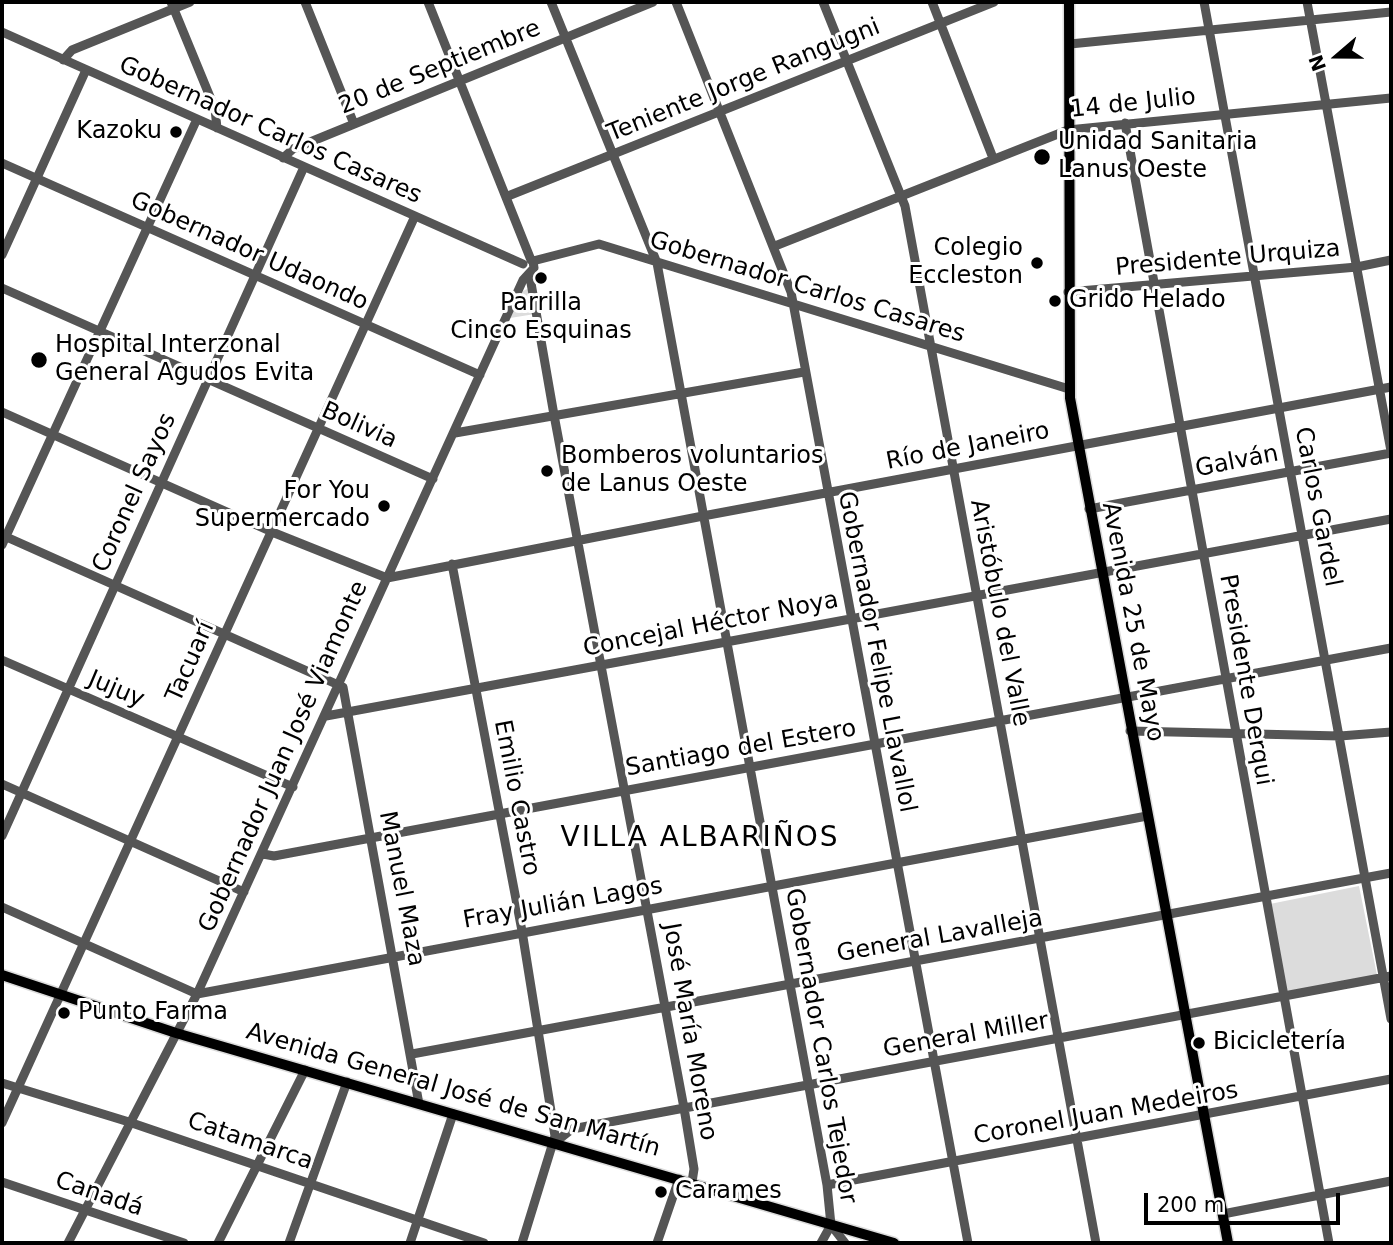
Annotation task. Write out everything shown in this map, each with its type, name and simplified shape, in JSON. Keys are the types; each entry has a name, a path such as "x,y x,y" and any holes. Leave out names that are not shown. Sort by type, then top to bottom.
{"main road":[{"name":"Avenida 25 de Mayo","path":"1069,2 1069,389 1100,570 1228,1243"},
{"name":"Avenida General José de San Martín","path":"2,975 176,1032 894,1243"}],"street":[{"path":"63,60 72,50 172,5 190,2"},
{"path":"305,2 354,124"},
{"name":"José María Moreno","path":"428,2 508,196 529,266 554,415 684,1108 694,1169 692,1182"},
{"name":"Gobernador Carlos Tejedor","path":"551,2 657,263 827,1185 831,1225 821,1243"},
{"name":"20 de Septiembre","path":"283,158 293,149 653,2"},
{"name":"Gobernador Felipe Llavallol","path":"676,2 790,285 826,492 968,1243"},
{"name":"Aristóbulo del Valle","path":"823,2 901,195 1096,1243"},
{"path":"932,2 993,158"},
{"name":"Teniente Jorge Rangugni","path":"508,196 994,2"},
{"name":"Carlos Gardel","path":"1204,2 1365,879 1387,977 1391,1019"},
{"path":"1307,2 1391,452"},
{"path":"172,5 215,109 217,128"},
{"path":"1070,44 1391,12"},
{"name":"Gobernador Carlos Casares","path":"2,32 529,266 592,244 792,302 1069,389"},
{"path":"2,255 86,70"},
{"name":"14 de Julio","path":"775,246 1068,130 1391,98"},
{"path":"197,119 3,539 340,684"},
{"name":"Presidente Derqui","path":"1125,124 1329,1243"},
{"name":"Gobernador Udaondo","path":"2,163 481,375"},
{"name":"Coronel Sayos","path":"2,836 304,167"},
{"name":"Tacuarí","path":"2,1123 415,216"},
{"name":"Presidente Urquiza","path":"1068,292 1357,267 1391,260"},
{"name":"Gobernador Juan José Viamonte","path":"68,1243 197,994 529,266"},
{"name":"Bolivia","path":"2,288 433,479"},
{"path":"455,433 804,372"},
{"name":"Río de Janeiro","path":"387,578 826,492 1279,410 1391,387"},
{"path":"2,412 272,532 387,578"},
{"name":"Galván","path":"1089,509 1391,452"},
{"name":"Concejal Héctor Noya","path":"326,716 1100,570 1391,519"},
{"name":"Emilio Castro","path":"452,564 522,931 555,1136 522,1243"},
{"name":"Santiago del Estero","path":"262,854 274,856 1391,648"},
{"name":"Jujuy","path":"2,660 293,787"},
{"name":"Manuel Maza","path":"340,684 349,712 395,956 419,1104"},
{"path":"1130,731 1340,736 1391,732"},
{"path":"2,784 244,892"},
{"name":"Fray Julián Lagos","path":"197,994 1147,816"},
{"name":"General Lavalleja","path":"412,1055 1391,873"},
{"path":"2,907 197,994"},
{"name":"General Miller","path":"553,1144 572,1129 1387,977"},
{"path":"218,1243 305,1070"},
{"name":"Coronel Juan Medeiros","path":"827,1185 1391,1079"},
{"path":"289,1243 347,1082"},
{"name":"Catamarca","path":"2,1083 129,1122 484,1243"},
{"path":"410,1243 453,1114"},
{"path":"657,1243 679,1179"},
{"path":"1223,1214 1391,1181"},
{"name":"Canadá","path":"2,1182 184,1243"},
{"path":"831,1225 845,1243"}],"shaded area":[{"path":"523,291 530,291 535,314 510,318"},
{"path":"1359,886 1377,975 1287,993 1270,904"}],"place":[{"name":"Kazoku","path":"176,132"},
{"name":"Unidad Sanitaria Lanus Oeste","path":"1042,157"},
{"name":"Colegio Eccleston","path":"1037,263"},
{"name":"Parrilla Cinco Esquinas","path":"541,278"},
{"name":"Grido Helado","path":"1055,301"},
{"name":"Hospital Interzonal General Agudos Evita","path":"39,360"},
{"name":"Bomberos voluntarios de Lanus Oeste","path":"547,471"},
{"name":"For You Supermercado","path":"384,506"},
{"name":"Punto Farma","path":"64,1013"},
{"name":"Bicicletería","path":"1199,1043"},
{"name":"Carames","path":"661,1192"}],"district":[{"name":"VILLA ALBARIÑOS","path":"700,839"}]}
